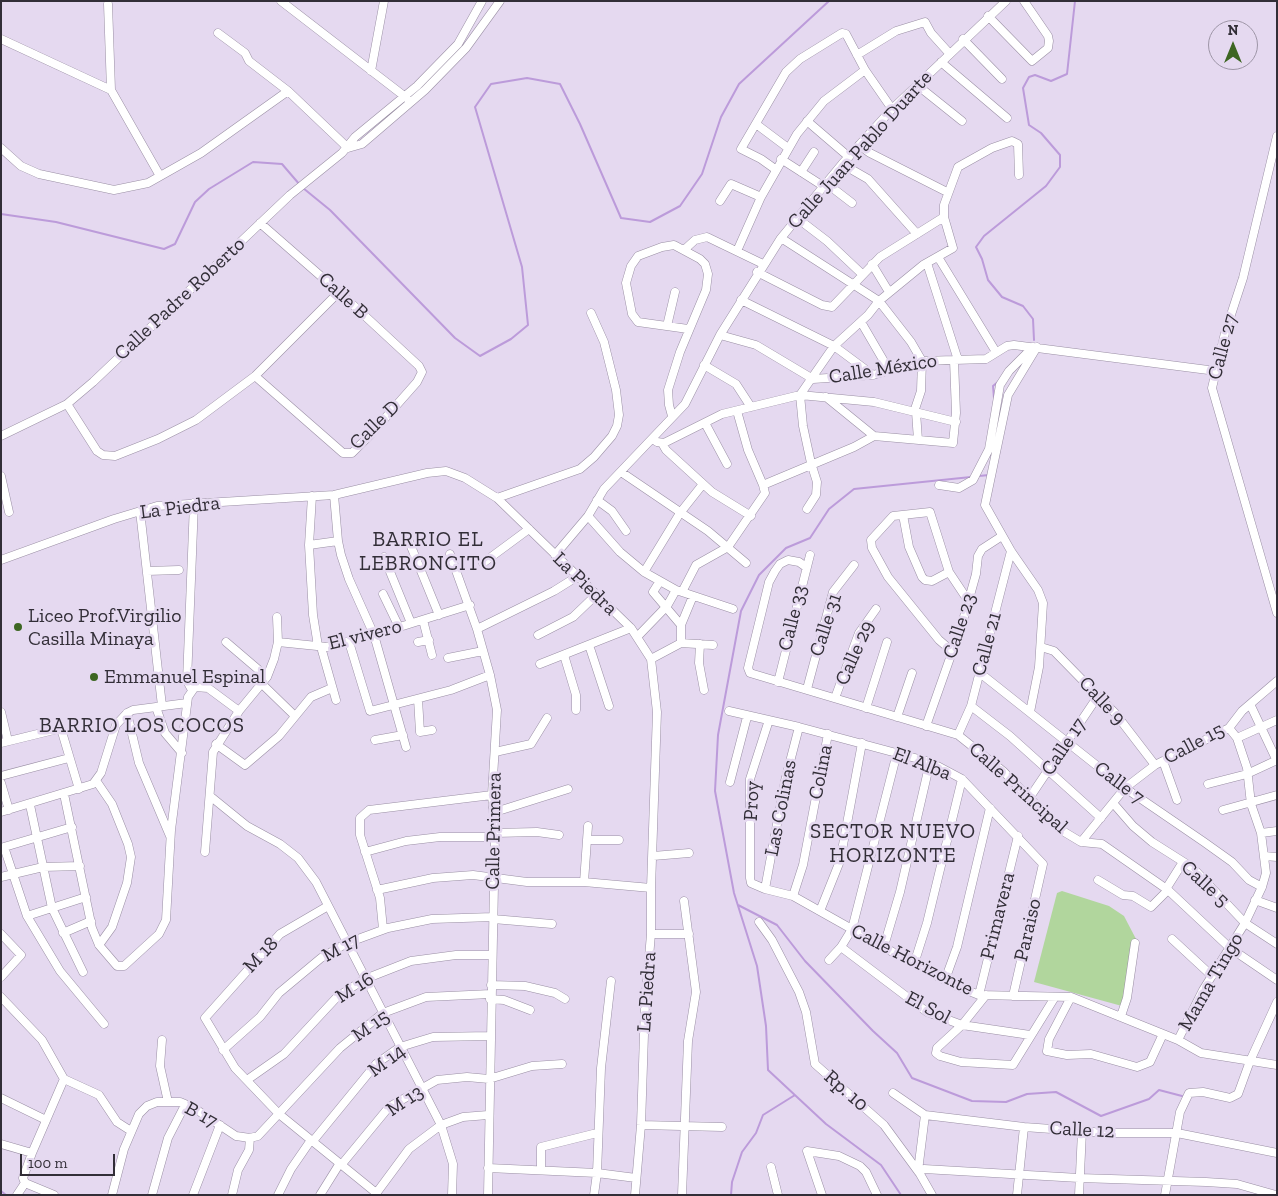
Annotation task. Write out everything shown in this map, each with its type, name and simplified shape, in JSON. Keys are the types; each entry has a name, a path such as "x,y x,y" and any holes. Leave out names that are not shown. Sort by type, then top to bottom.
{"street":[{"path":"281,1 409,99"},
{"path":"371,71 384,1"},
{"path":"409,99 458,44 482,1"},
{"path":"409,99 466,48 500,1"},
{"name":"Calle Juan Pablo Duarte","path":"555,555 588,516 604,489 685,404 720,335 757,272 780,238 892,108 963,39 1006,1"},
{"path":"988,16 1032,62 1048,48 1048,36 1024,1"},
{"path":"108,4 111,90 160,176"},
{"path":"857,55 896,30 925,22 931,33 949,53"},
{"path":"775,169 761,159 741,149 786,72 800,59 844,32 865,70 892,108"},
{"path":"218,33 246,53 249,60 288,91 348,148"},
{"path":"1,39 111,90"},
{"path":"963,39 1002,79"},
{"path":"941,62 1007,118"},
{"path":"738,251 761,196 780,159 824,101 865,70"},
{"path":"917,85 962,121"},
{"path":"1,148 20,166 39,174 97,188 114,190 148,183 201,153 288,91"},
{"name":"Calle Padre Roberto","path":"1,436 67,404 186,296 290,194 348,148 362,144 409,99"},
{"path":"807,121 848,157"},
{"path":"756,124 788,148"},
{"name":"Calle 27","path":"1277,136 1243,278 1212,388 1277,613"},
{"path":"720,335 756,345 813,379 834,346 861,322 879,301 927,263 953,248 944,217 947,192 958,167 992,148 1012,141 1018,144 1019,175"},
{"path":"859,145 870,153 947,192"},
{"path":"801,172 814,152"},
{"path":"780,159 852,203"},
{"path":"842,164 868,179 917,234"},
{"path":"720,201 731,184 761,196"},
{"path":"757,272 828,307 832,307 880,257 944,217"},
{"path":"797,218 827,241 862,274"},
{"name":"Calle B","path":"260,223 339,292 419,366 422,372"},
{"path":"684,250 694,240 707,237 762,264"},
{"path":"780,238 879,301 911,342 922,360 921,391 915,412 918,440"},
{"path":"672,416 668,390 688,329 706,290 708,274 705,264 680,247 670,245 647,252 633,260 628,274 626,291 632,314 638,322 688,329"},
{"path":"938,257 996,352"},
{"path":"826,397 874,436 953,443 956,422 956,360 927,263"},
{"path":"872,264 889,292"},
{"path":"67,404 97,451 103,455 115,456 158,439 196,420 255,376 339,292"},
{"path":"667,326 675,292"},
{"path":"741,300 834,346 873,375"},
{"path":"497,498 580,469 600,450 617,426 619,414 616,390 604,342 591,313"},
{"path":"861,322 889,370"},
{"name":"Calle México","path":"800,395 813,379 873,375 922,360 986,359 1007,346 1020,345 1216,370"},
{"path":"939,485 958,488 973,480 989,449 994,430 1000,385 1008,371 1034,347"},
{"path":"1030,712 1041,647 1043,603 1025,569 1011,551 988,513 986,499 1008,395 1034,347"},
{"path":"704,364 736,384 751,407"},
{"name":"Calle D","path":"255,376 342,453 352,452 371,434 417,382 422,372"},
{"path":"662,443 722,414 800,395 874,402 956,422"},
{"path":"800,395 803,426 817,489 807,509"},
{"path":"638,636 668,606 696,564 728,547 765,493 748,450 737,410"},
{"path":"705,423 727,464"},
{"path":"763,485 811,463 854,448 874,436"},
{"path":"653,439 662,443 666,450 703,484 751,516"},
{"name":"La Piedra","path":"1,560 157,506 334,495 440,471 465,478 497,498 631,628 651,658 657,712 653,856 650,888 651,934 645,1004 640,1126 634,1195"},
{"path":"621,472 728,547 746,563"},
{"path":"1,476 9,512"},
{"path":"644,572 680,513 703,484"},
{"path":"334,495 338,541 349,578 374,635 406,747"},
{"path":"312,496 309,545 313,615 336,700"},
{"path":"597,500 612,511 626,530"},
{"path":"192,690 187,681 194,503"},
{"path":"140,511 159,706 165,733 182,752"},
{"path":"952,651 939,640 888,577 872,548 871,540 893,516 930,512 949,572 969,602"},
{"path":"902,515 909,547 922,577 925,580 932,581 949,572"},
{"path":"588,516 620,552 644,572 679,591 733,609"},
{"path":"483,562 529,529"},
{"name":"Calle 23","path":"926,726 969,602 982,549 1002,536"},
{"path":"408,539 439,615"},
{"path":"309,545 338,541"},
{"name":"Calle 21","path":"958,735 971,706 1011,551"},
{"name":"Calle Primera","path":"450,554 470,605 490,675 497,710 492,795 495,812 495,835 488,1115 488,1195"},
{"name":"Calle 33","path":"778,682 810,555"},
{"path":"384,557 412,623"},
{"name":"Calle Principal","path":"806,567 799,562 788,560 780,564 769,582 750,658 748,668 750,673 958,735 1003,770 1061,830 1081,842 1102,844 1167,890 1230,948 1277,980"},
{"name":"Calle 31","path":"807,689 833,592 854,564"},
{"path":"146,571 179,570"},
{"path":"477,629 554,591 578,576"},
{"path":"660,581 653,592 668,606 681,625"},
{"path":"383,594 399,627"},
{"path":"538,635 572,617 596,595"},
{"path":"681,643 681,625 693,596"},
{"name":"El vivero","path":"278,642 320,646 349,642 470,605"},
{"name":"Calle 29","path":"835,698 860,633 876,609"},
{"path":"205,852 212,759 216,744 239,711 267,677 278,642 276,617"},
{"path":"423,620 432,655"},
{"path":"540,664 631,628"},
{"path":"418,642 429,640"},
{"path":"226,642 267,677"},
{"path":"349,642 371,712 418,699 490,675"},
{"path":"866,708 887,642"},
{"path":"651,658 681,643 713,645"},
{"path":"700,644 699,663 704,690"},
{"path":"589,645 609,706"},
{"name":"Calle 9","path":"1041,647 1054,651 1115,713 1155,765"},
{"path":"448,658 483,651"},
{"path":"564,655 576,696 576,710"},
{"path":"897,717 912,673"},
{"name":"Calle 7","path":"980,673 1125,788 1232,862 1249,880 1262,887"},
{"name":"Calle 15","path":"1081,842 1125,788 1155,765 1229,728 1236,717 1277,682"},
{"path":"262,684 295,716"},
{"path":"64,794 91,921 99,945 117,966 121,967 159,934 166,920 171,838 187,703 192,690 201,686 208,688 239,711"},
{"path":"216,744 245,765 271,744 311,697 332,688"},
{"name":"Calle 17","path":"1030,797 1098,696"},
{"path":"418,699 420,732 432,730"},
{"path":"97,782 116,725 127,713 159,706 187,703"},
{"path":"1208,784 1247,774 1277,760 1263,727 1250,704"},
{"path":"971,706 1010,736 1101,818"},
{"name":"El Alba","path":"729,711 747,717 769,720 828,734 930,762 962,780 1043,864"},
{"path":"1,712 5,742 58,729 62,732 78,789"},
{"path":"127,713 139,763 171,838"},
{"path":"730,782 747,717"},
{"path":"495,752 530,744 547,718"},
{"name":"Proy","path":"752,883 750,878 750,780 769,720"},
{"path":"1237,738 1277,720"},
{"name":"Las Colinas","path":"765,889 784,782 799,727"},
{"path":"1229,728 1237,738 1247,768 1251,804 1261,833 1266,873 1262,887"},
{"name":"Colina","path":"793,896 803,865 828,734"},
{"path":"375,740 403,735"},
{"path":"820,912 840,862 862,744"},
{"path":"828,960 841,947 852,929 897,753"},
{"path":"1,776 69,758"},
{"path":"1163,761 1177,800"},
{"path":"884,946 900,892 930,762"},
{"path":"914,964 927,923 962,780"},
{"path":"1,784 5,811 30,805 97,782"},
{"path":"97,782 112,804 128,844 131,857 127,883 112,927 99,945"},
{"path":"495,812 568,789"},
{"path":"383,929 377,890 358,826 360,818 369,810 492,795"},
{"path":"1222,810 1251,804 1277,795"},
{"path":"210,796 247,826 280,844 298,858 316,882 440,1126 453,1164 452,1195"},
{"name":"Calle 5","path":"1113,803 1140,832 1192,868 1245,923 1277,944"},
{"path":"30,805 52,906 63,933 83,972"},
{"path":"945,980 956,947 990,808"},
{"path":"584,882 588,826"},
{"path":"72,828 3,847 27,916 60,971 104,1024"},
{"path":"1261,833 1277,831"},
{"path":"365,852 406,841 440,837 537,832 559,835"},
{"name":"Primavera","path":"982,995 1018,836"},
{"path":"587,840 619,840"},
{"path":"653,856 689,853"},
{"path":"1264,856 1277,857"},
{"path":"1098,880 1123,895 1133,896 1151,907 1167,890 1183,862"},
{"name":"Paraiso","path":"1013,996 1043,864"},
{"path":"1,877 43,867 80,866"},
{"path":"377,890 433,878 494,876 527,882 584,882 650,888"},
{"name":"Calle Horizonte","path":"752,883 765,889 793,896 914,964 945,980 982,995 1071,997 1178,1040 1201,1053 1277,1065"},
{"name":"Mama Tingo","path":"1178,1040 1212,976 1245,923 1262,887"},
{"path":"27,916 52,906 86,897"},
{"path":"1255,900 1277,908"},
{"path":"682,1195 683,1126 688,1041 696,992 684,901"},
{"name":"M 18","path":"223,1050 205,1018 206,1015 280,934 328,906"},
{"name":"M 17","path":"223,1050 260,1017 279,993 321,958 347,944 383,929 432,919 493,918 552,924"},
{"path":"63,933 91,921"},
{"name":"Rp. 10","path":"759,922 772,940 799,992 806,1012 815,1064 884,1125 918,1171 932,1195"},
{"path":"1,934 21,955 1,977"},
{"path":"651,934 689,934"},
{"path":"1172,939 1212,976"},
{"path":"1121,1016 1127,998 1134,943"},
{"name":"El Sol","path":"841,947 927,1012 962,1025 1030,1035"},
{"name":"M 16","path":"247,1080 284,1054 336,997 365,979 411,961 456,955 492,955"},
{"path":"594,1195 597,1174 597,1133 604,1035 611,981"},
{"path":"491,985 528,986 565,999"},
{"path":"982,995 962,1025 937,1048 936,1053 940,1056 961,1062 1009,1066 1017,1061 1030,1035 1055,997"},
{"path":"1,997 42,1040 64,1079 99,1095 118,1122 131,1131"},
{"name":"M 15","path":"279,1114 340,1048 383,1013 426,998 491,997 530,1010"},
{"path":"1071,997 1049,1039 1047,1051 1067,1055 1091,1054 1137,1067 1150,1062 1163,1034"},
{"path":"1166,1195 1180,1112 1189,1093 1203,1092 1230,1098 1238,1094 1250,1061 1277,1002"},
{"name":"M 14","path":"278,1195 291,1170 312,1140 376,1064 400,1047 433,1037 490,1036"},
{"path":"162,1040 160,1066 168,1102"},
{"path":"223,1050 235,1068 279,1114 341,1163 375,1193 409,1149 440,1126 463,1117 488,1115"},
{"path":"489,1079 532,1066 562,1064"},
{"name":"M 13","path":"320,1195 341,1163 389,1107 437,1080 467,1077 489,1079"},
{"path":"54,1195 26,1183 23,1178 64,1079"},
{"name":"Calle 12","path":"893,1093 925,1115 1024,1127 1082,1131 1177,1129 1277,1152"},
{"path":"1,1098 46,1120"},
{"name":"B 17","path":"112,1195 124,1149 131,1131 139,1114 147,1106 157,1102 185,1105 236,1136 250,1138"},
{"path":"152,1195 168,1138 185,1105"},
{"path":"232,1195 238,1170 249,1150 250,1138 258,1136 279,1114"},
{"path":"918,1171 925,1115"},
{"path":"193,1195 220,1125"},
{"path":"640,1126 722,1127"},
{"path":"1017,1195 1024,1127"},
{"path":"1079,1195 1082,1131"},
{"path":"541,1170 542,1147 597,1133"},
{"path":"1,1144 32,1153"},
{"path":"822,1195 807,1151 839,1156 860,1166 866,1172 877,1195"},
{"path":"771,1167 778,1195"},
{"path":"488,1168 541,1170 636,1178"},
{"path":"918,1171 924,1168 1079,1178 1237,1184 1276,1195"},
{"path":"17,1195 26,1183"}],"green space":[{"path":"1062,891 1109,906 1124,916 1136,939 1136,953 1122,1006 1034,982 1057,893"}],"waterway":[{"path":"303,188 330,210 455,338 480,356 511,339 528,325 522,267 475,107 491,84 527,78 560,84 580,124 621,218 650,222 680,206 702,174 721,117 739,84 829,1"},
{"path":"1034,340 1033,319 1023,306 1002,297 988,280 982,259 976,247 984,236 1046,186 1060,167 1060,155 1041,133 1029,125 1023,88 1029,77 1035,75 1051,81 1067,74 1075,1"},
{"path":"1,214 56,222 164,249 175,244 195,202 209,189 253,162 282,164 300,185"},
{"path":"994,398 993,386 999,381"},
{"path":"979,476 989,475"},
{"path":"901,1195 881,1165 826,1124 768,1070 766,1026 757,966 734,893 715,791 718,735 741,611 759,575 786,548 810,538 829,509 854,489 971,477"},
{"path":"738,905 777,925 805,961 897,1053 912,1078 972,1101 1006,1102 1027,1094 1056,1092 1101,1116 1149,1099 1159,1090 1182,1096"},
{"path":"731,1195 732,1182 742,1152 756,1133 763,1115 795,1095"},
{"path":"1,1191 6,1195"}],"place":[{"name":"Liceo Prof.Virgilio Casilla Minaya","path":"18,627"},
{"name":"Emmanuel Espinal","path":"94,677"}],"district":[{"name":"BARRIO EL LEBRONCITO","path":"428,552"},
{"name":"BARRIO LOS COCOS","path":"142,726"},
{"name":"SECTOR NUEVO HORIZONTE","path":"893,844"}]}
